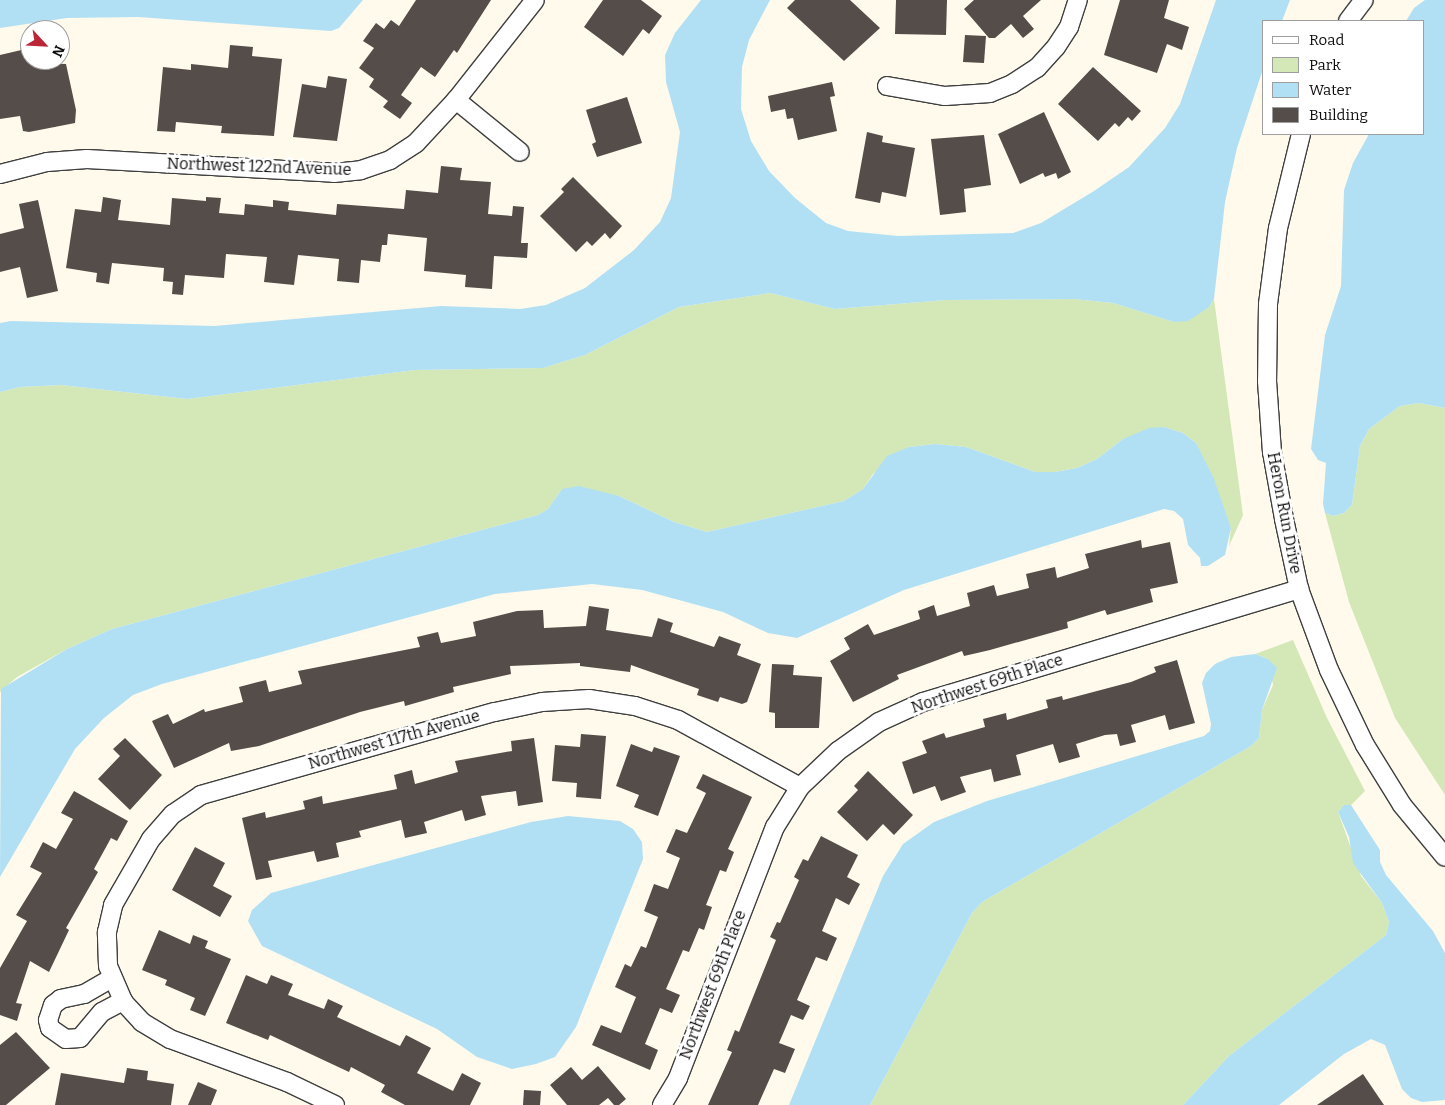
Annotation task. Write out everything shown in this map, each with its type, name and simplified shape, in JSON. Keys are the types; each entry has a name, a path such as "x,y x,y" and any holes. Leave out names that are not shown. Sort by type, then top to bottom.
{"street":[{"name":"Northwest 122nd Avenue","path":"0,174 47,162 87,159 334,173 361,170 390,160 416,143 456,100 535,0"},
{"path":"887,86 945,96 990,93 1012,84 1037,68 1056,47 1070,27 1078,0"},
{"path":"1342,20 1348,0"},
{"path":"1349,20 1364,0"},
{"path":"456,100 520,152"},
{"name":"Heron Run Drive","path":"1301,135 1278,228 1268,304 1267,381 1272,452 1299,589 1329,670 1365,745 1402,805 1445,857"},
{"name":"Northwest 69th Place","path":"662,1105 678,1078 774,827 800,787 838,751 879,722 922,702 1299,589"},
{"name":"Northwest 117th Avenue","path":"335,1105 288,1082 170,1039 142,1022 117,989 108,966 107,932 113,905 151,839 172,814 201,795 485,714 542,702 589,699 635,706 678,720 800,787"}],"green space":[{"path":"770,293 835,309 946,300 1074,299 1113,303 1174,322 1209,307 1214,299 1243,515 1229,546 1231,528 1196,443 1183,433 1164,427 1123,439 1097,459 1077,468 1055,472 1035,472 966,447 935,444 909,447 873,474 863,489 844,501 707,532 674,522 619,496 562,489 548,509 538,515 112,629 67,649 17,677 0,692 0,392 20,387 61,385 187,399 415,370 543,368 585,355 679,307"},
{"path":"1419,403 1445,408 1445,795 1395,718 1349,602 1325,513 1333,516 1344,513 1352,505 1360,446 1369,429 1400,406"},
{"path":"1293,640 1327,718 1365,791 1351,805 1344,805 1338,812 1361,876 1382,903 1389,922 1386,935 1229,1056 1183,1105 870,1105 972,913 982,902 1251,746 1259,738 1262,710 1273,685 1268,659 1255,654"}],"water":[{"path":"0,0 363,0 339,28 331,31 138,17 20,20 20,25 0,28"},
{"path":"701,0 770,0 749,40 742,67 741,109 751,141 769,171 795,198 826,223 848,231 898,236 1013,233 1041,223 1129,167 1165,128 1180,104 1216,0 1290,0 1282,20 1262,20 1262,72 1237,148 1225,202 1214,299 1209,307 1188,321 1174,322 1113,303 1074,299 946,300 835,309 770,293 679,307 585,355 543,368 415,370 187,399 61,385 20,387 0,392 0,323 11,321 215,326 441,306 520,309 546,305 585,288 634,250 660,222 671,198 680,132 666,82 665,55 675,33"},
{"path":"1425,0 1445,0 1445,408 1419,403 1400,406 1369,429 1360,446 1352,505 1344,513 1333,516 1325,513 1323,504 1326,463 1318,460 1311,449 1325,335 1341,286 1344,190 1353,163 1368,135 1425,135 1425,20 1407,20 1414,8"},
{"path":"1164,427 1183,433 1196,443 1214,479 1231,528 1225,555 1208,566 1201,566 1200,558 1188,545 1183,519 1174,511 1164,509 904,590 797,638 768,633 723,612 642,590 592,584 495,594 162,684 133,695 104,718 75,749 0,877 1,689 67,649 112,629 538,515 548,509 562,489 579,486 619,496 674,522 707,532 844,501 863,489 887,456 909,447 935,444 966,447 1035,472 1055,472 1077,468 1097,459 1123,439 1149,428"},
{"path":"1255,654 1268,659 1277,668 1262,710 1259,738 1251,746 982,902 972,913 870,1105 789,1105 883,876 903,844 934,822 987,801 1204,736 1210,731 1211,724 1202,683 1206,673 1215,664 1231,657"},
{"path":"1344,805 1351,805 1380,850 1380,862 1386,875 1433,931 1445,953 1445,1100 1422,1102 1411,1098 1402,1089 1385,1045 1371,1039 1344,1054 1279,1105 1183,1105 1229,1056 1386,935 1389,922 1382,903 1353,863 1349,837 1338,812"},
{"path":"568,816 620,821 633,829 642,842 643,859 576,1027 555,1057 536,1064 512,1069 477,1057 437,1029 262,946 248,921 252,910 271,893 531,822"}],"building":[{"path":"416,0 491,0 457,53 454,50 435,77 421,67 401,95 412,103 400,119 383,107 388,101 369,87 374,79 359,68 374,48 363,41 376,23 384,29 391,20 399,26"},
{"path":"603,0 641,0 662,16 649,34 643,29 623,56 584,27"},
{"path":"795,0 850,0 880,28 844,61 787,8"},
{"path":"896,0 947,0 946,35 895,34"},
{"path":"974,0 1041,0 1023,16 1034,29 1023,38 1011,24 995,38 989,38 964,9"},
{"path":"1120,0 1169,0 1164,18 1189,27 1182,50 1167,44 1157,73 1104,55"},
{"path":"965,35 986,36 984,63 963,62"},
{"path":"230,45 253,47 252,56 282,59 274,136 221,133 222,126 176,122 175,132 157,131 163,67 191,70 191,64 228,68"},
{"path":"20,50 20,70 67,70 76,110 75,123 29,132 23,131 20,116 0,119 0,55"},
{"path":"1093,67 1141,111 1132,121 1128,117 1119,127 1115,123 1098,141 1058,104"},
{"path":"328,76 347,79 337,141 293,137 302,84 326,88"},
{"path":"832,82 835,96 830,97 837,131 798,140 793,118 787,119 785,109 771,112 768,96"},
{"path":"627,97 642,143 597,157 592,144 596,142 586,110"},
{"path":"1044,112 1071,172 1058,179 1056,173 1045,177 1043,173 1020,184 998,134"},
{"path":"867,132 883,136 882,142 915,148 906,197 882,192 880,203 855,198"},
{"path":"984,135 991,185 964,189 966,212 940,215 931,139"},
{"path":"441,166 462,168 460,180 491,182 488,214 512,216 513,206 524,207 521,243 528,243 527,258 494,256 492,289 465,287 466,275 424,271 427,238 388,234 387,245 382,245 380,262 361,260 359,283 337,281 339,259 298,255 294,285 264,282 267,257 226,254 224,278 185,275 183,295 172,294 173,282 163,281 164,268 112,263 109,284 96,282 97,273 66,268 75,209 101,212 103,197 121,200 118,220 170,225 172,198 206,201 206,197 221,198 219,213 244,215 245,204 273,207 273,200 289,202 288,210 336,215 337,204 404,209 406,190 438,193"},
{"path":"573,177 622,226 610,239 605,233 592,246 587,241 576,252 540,216 564,192 561,189"},
{"path":"38,200 58,291 27,298 20,267 0,272 0,234 24,228 19,204"},
{"path":"1141,540 1142,548 1170,542 1178,583 1150,589 1153,602 1107,615 1105,610 1067,622 1068,628 990,650 964,656 962,651 897,675 899,679 853,702 830,661 850,649 844,638 868,624 874,635 920,619 918,611 934,605 937,616 970,606 967,593 994,585 997,596 1029,588 1026,574 1055,567 1057,578 1089,568 1085,554"},
{"path":"589,606 609,609 606,630 652,637 658,618 673,623 670,632 714,647 719,636 741,644 737,655 761,664 747,702 742,704 720,697 718,702 697,695 699,689 631,665 630,672 580,666 580,663 510,666 511,674 453,687 454,692 405,706 404,701 360,712 259,746 231,751 229,743 174,768 152,721 168,714 173,724 204,709 205,712 243,702 239,687 266,680 269,692 302,684 298,671 420,647 417,637 438,632 441,643 476,636 473,622 517,611 543,610 544,628 586,626"},
{"path":"1177,660 1195,723 1169,730 1165,715 1131,725 1136,742 1120,746 1117,734 1105,735 1076,744 1080,757 1059,763 1053,744 1016,755 1021,775 994,782 991,769 960,777 966,792 941,801 935,786 913,794 902,762 927,753 922,741 944,733 946,738 985,727 983,719 1006,713 1007,720 1048,708 1046,700 1062,696 1063,700 1131,682 1156,672 1154,667"},
{"path":"772,664 794,665 793,675 822,677 819,728 775,728 775,713 769,712"},
{"path":"581,734 606,736 601,799 576,797 577,783 552,781 555,745 580,747"},
{"path":"125,738 162,775 130,810 98,779 120,756 113,749"},
{"path":"534,738 543,802 518,806 516,791 481,796 486,815 465,821 462,810 424,822 427,833 405,838 401,820 359,831 361,837 336,843 339,857 317,862 314,851 268,861 272,877 256,880 242,818 265,812 266,818 305,809 303,801 322,796 323,804 397,789 394,775 412,770 415,784 458,772 455,761 512,751 511,741"},
{"path":"631,744 652,752 654,747 680,756 658,816 634,807 639,795 616,786"},
{"path":"868,771 913,815 894,835 883,824 867,841 837,812 858,790 854,786"},
{"path":"703,774 752,797 728,849 734,852 726,872 720,870 706,905 712,907 704,930 699,928 689,952 683,950 666,989 680,995 672,1013 660,1008 645,1044 658,1050 650,1070 592,1045 601,1025 621,1033 636,997 615,987 625,964 631,967 641,946 646,948 658,917 644,911 654,884 668,889 680,858 666,852 676,829 687,833 706,793 696,788"},
{"path":"74,791 128,821 117,841 111,838 94,869 98,872 66,928 69,930 49,972 30,961 16,1003 22,1004 17,1021 0,1015 0,968 27,921 16,915 42,873 30,867 43,842 56,849 73,819 61,813"},
{"path":"821,836 858,855 847,877 860,884 849,905 836,898 822,931 837,938 827,961 816,957 797,1000 810,1006 803,1020 791,1015 779,1043 795,1049 785,1073 774,1069 758,1105 708,1105 732,1052 727,1050 735,1030 739,1032 776,940 770,937 777,922 780,923 799,880 794,877 803,859 808,861"},
{"path":"195,847 225,863 213,886 232,896 220,917 172,890"},
{"path":"159,930 190,944 193,935 208,941 205,948 231,959 205,1016 190,1010 195,998 165,985 167,980 142,970"},
{"path":"246,975 267,984 271,975 293,984 288,995 324,1009 328,999 343,1006 337,1017 400,1046 406,1035 431,1048 417,1073 453,1091 462,1073 481,1083 470,1105 405,1105 381,1092 385,1085 351,1067 349,1072 270,1035 268,1040 226,1023"},
{"path":"16,1032 50,1068 6,1105 0,1105 0,1045"},
{"path":"598,1066 626,1099 619,1105 614,1105 608,1098 599,1105 567,1105 550,1085 571,1067 582,1080"},
{"path":"127,1068 148,1071 147,1080 174,1084 171,1105 55,1105 61,1073 124,1083"},
{"path":"1363,1074 1384,1105 1317,1105"},
{"path":"198,1082 217,1090 211,1105 188,1105"},
{"path":"524,1090 541,1091 540,1105 523,1105"}]}
